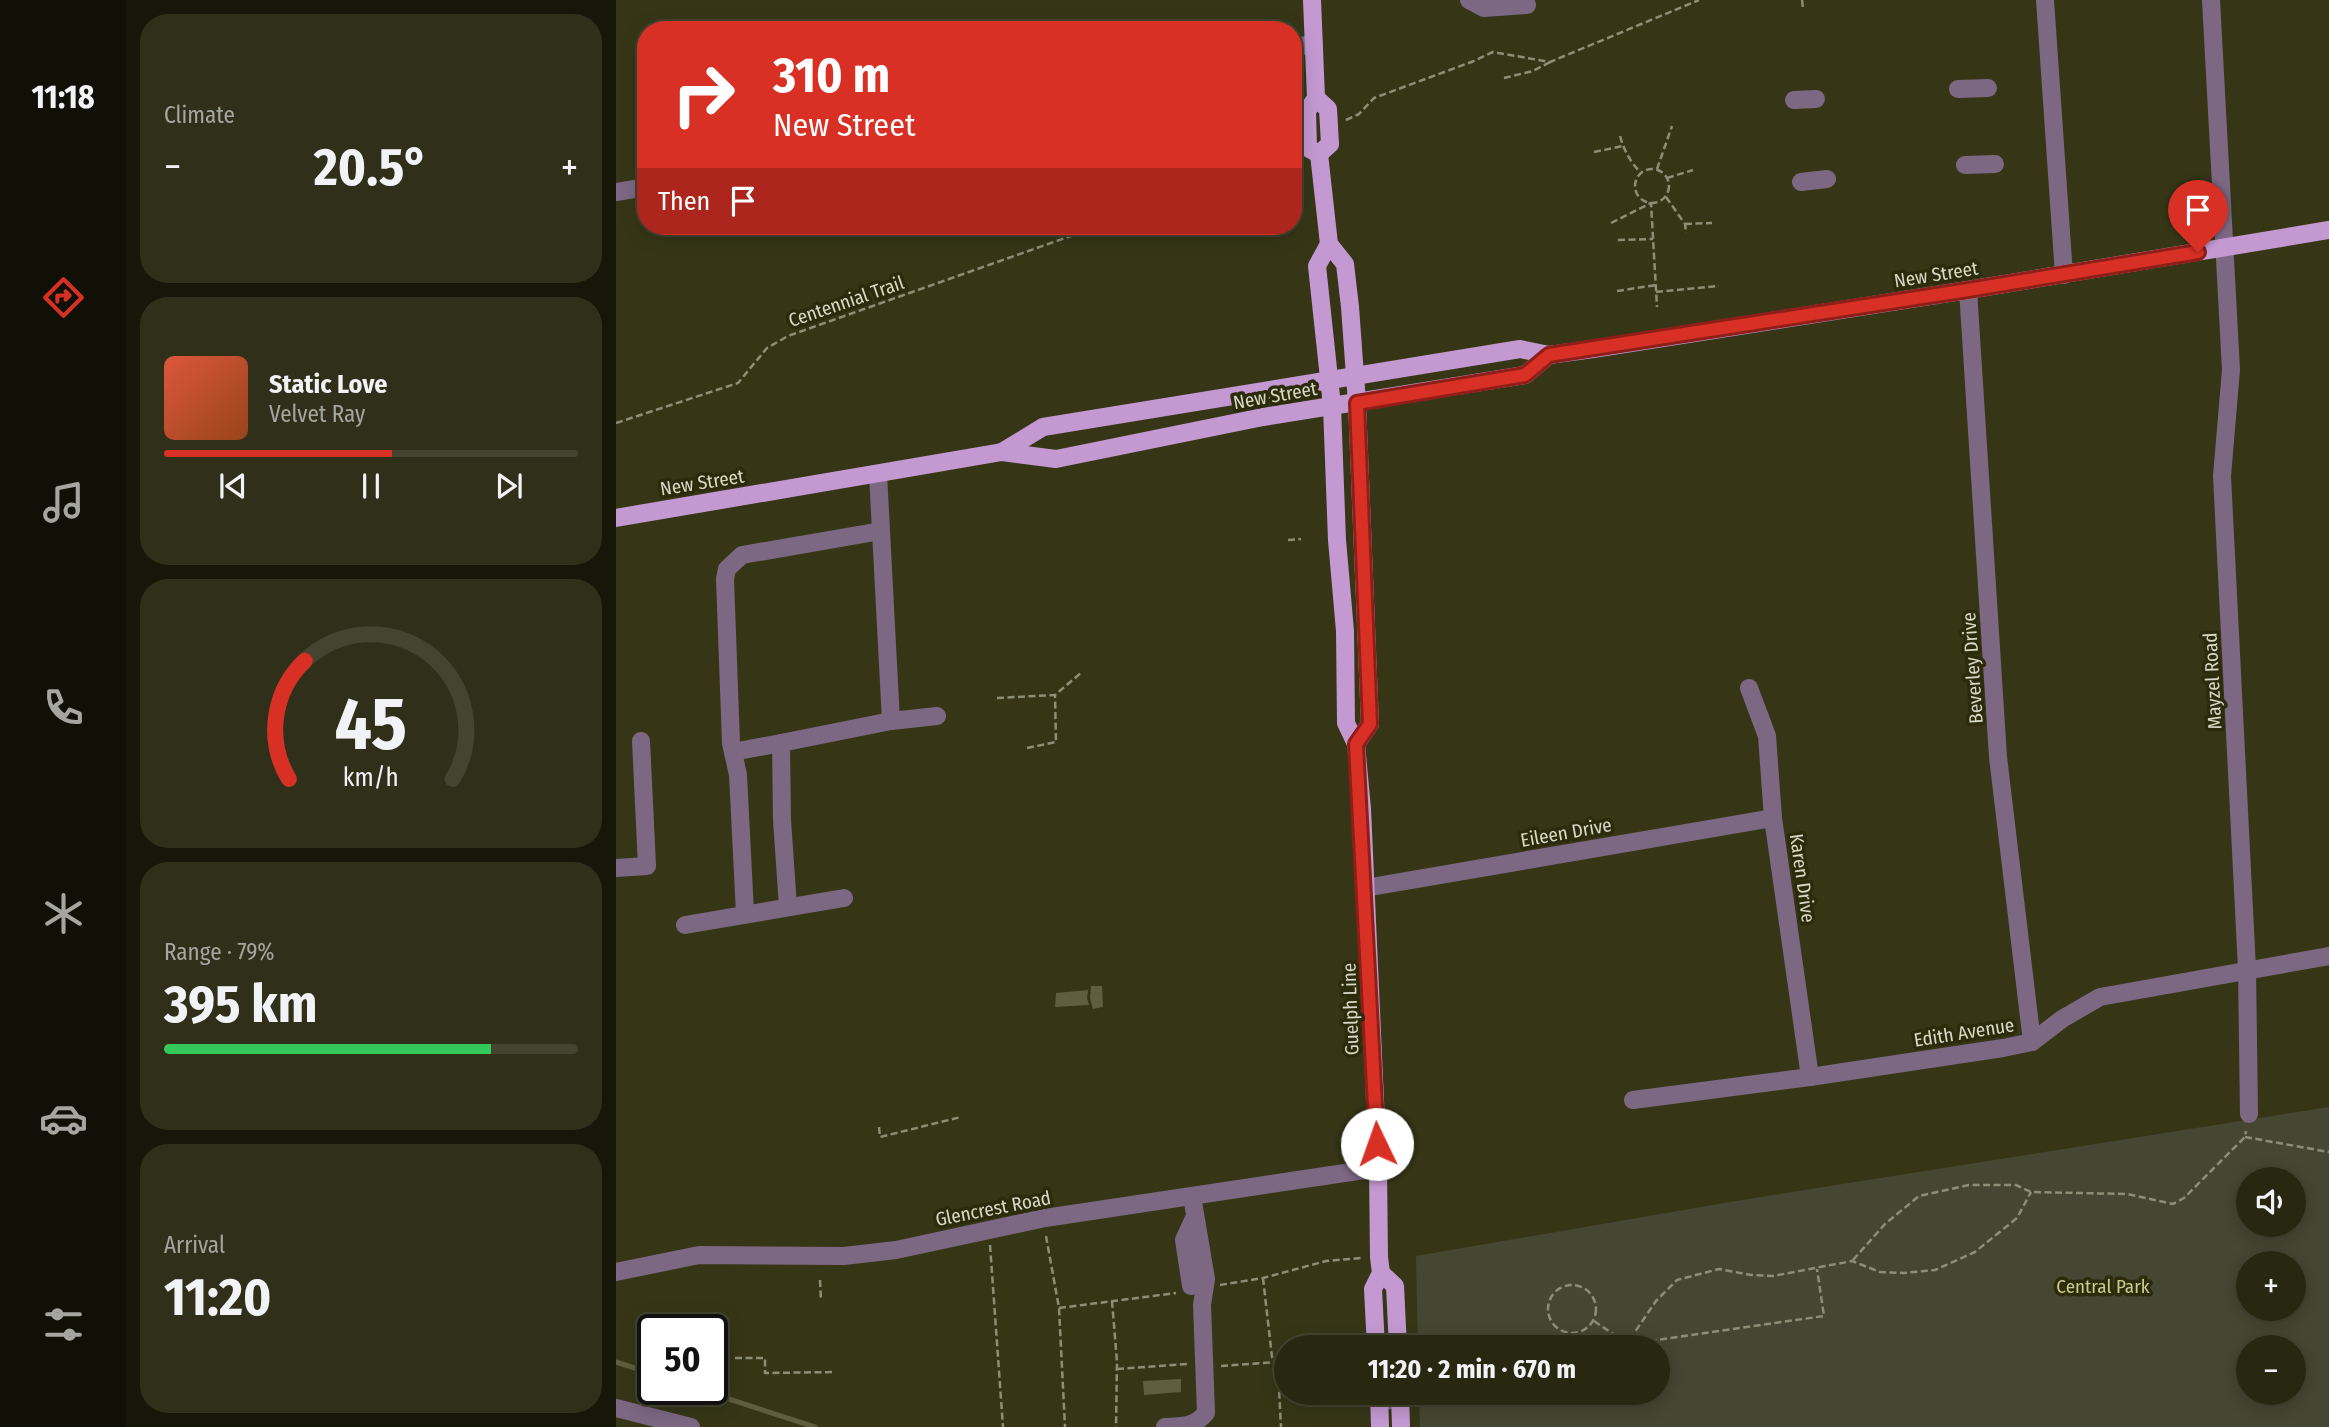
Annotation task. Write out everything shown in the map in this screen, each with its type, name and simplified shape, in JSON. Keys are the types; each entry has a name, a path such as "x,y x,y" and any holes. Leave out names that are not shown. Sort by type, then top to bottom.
{"main road":[{"name":"Guelph Line","path":"1312,0 1316,98 1328,110 1330,135 1330,144 1319,154 1329,244 1345,264 1357,403 1370,724 1356,744"},
{"name":"New Street","path":"1002,452 1043,427 1329,379 1520,349 1549,355 2064,275 2329,230"},
{"name":"Guelph Line","path":"1329,244 1317,265 1332,406 1345,631 1346,723 1356,744 1365,888 1378,1168 1380,1265 1373,1289 1375,1335"},
{"name":"New Street","path":"616,518 1002,452 1056,459 1263,417 1525,375 1549,355"},
{"name":"Guelph Line","path":"1380,1265 1395,1286 1397,1335"},
{"path":"1379,1405 1380,1427"},
{"path":"1400,1405 1401,1427"}],"street":[{"path":"1469,0 1484,8 1527,5"},
{"path":"2045,0 2064,275"},
{"name":"Mayzel Road","path":"2211,0 2231,370 2222,476 2247,969 2249,1114"},
{"path":"1302,46 1314,43"},
{"path":"1958,89 1988,88"},
{"path":"1794,100 1816,99"},
{"path":"1965,165 1995,164"},
{"path":"1801,182 1827,179"},
{"path":"616,192 637,188"},
{"name":"Beverley Drive","path":"1968,290 1998,757 2032,1042"},
{"path":"878,474 891,721"},
{"path":"746,913 738,775 733,752 725,579 727,569 742,555 881,531"},
{"name":"Karen Drive","path":"1749,688 1767,736 1773,818 1810,1077"},
{"path":"733,752 891,721 937,716"},
{"path":"616,868 647,866 641,741"},
{"path":"781,743 782,820 788,907"},
{"name":"Eileen Drive","path":"1365,888 1773,818"},
{"path":"685,925 844,898"},
{"name":"Edith Avenue","path":"1633,1100 1810,1077 2032,1042 2062,1019 2100,997 2329,956"},
{"name":"Glencrest Road","path":"616,1272 699,1255 844,1256 896,1250 1045,1218 1378,1168"},
{"path":"1164,1427 1191,1426 1199,1422 1206,1413 1200,1290 1206,1279 1192,1196"},
{"path":"616,1408 691,1427"}],"path":[{"path":"1504,78 1533,71 1699,0"},
{"path":"1802,0 1802,8"},
{"path":"1341,122 1359,114 1374,98 1493,52 1550,62"},
{"path":"1657,169 1672,126"},
{"path":"1620,136 1634,166 1641,173"},
{"path":"1594,152 1623,146"},
{"path":"1611,223 1662,200 1665,196 1669,185 1667,178 1657,169 1651,168 1641,173 1635,183 1641,199 1651,203"},
{"path":"1667,178 1693,170"},
{"path":"1665,196 1685,224 1686,233"},
{"path":"1651,203 1657,307"},
{"path":"1685,224 1712,223"},
{"name":"Centennial Trail","path":"616,423 738,383 767,348 788,336 1074,235"},
{"path":"1618,240 1653,239"},
{"path":"1617,291 1656,285"},
{"path":"1656,292 1718,286"},
{"path":"1288,540 1301,538"},
{"path":"997,698 1055,695 1082,673"},
{"path":"1027,748 1056,742 1055,695"},
{"path":"1852,1261 1885,1224 1919,1196 1969,1185 2016,1185 2032,1192 2127,1194 2173,1204 2184,1198 2245,1137 2249,1114"},
{"path":"879,1127 880,1137 961,1117"},
{"path":"926,1126 927,1133"},
{"path":"2245,1137 2329,1152"},
{"path":"1634,1335 1656,1301 1677,1280 1719,1269 1773,1276 1852,1261 1880,1272 1935,1270 1975,1252 2017,1218 2032,1192"},
{"path":"1045,1218 1047,1245 1059,1308 1065,1427"},
{"path":"988,1230 994,1272 1003,1427"},
{"path":"1059,1308 1200,1290 1263,1278 1326,1261 1380,1265"},
{"path":"1670,1338 1824,1316 1817,1269"},
{"path":"1263,1278 1272,1357 1278,1370 1281,1427"},
{"path":"820,1280 821,1301"},
{"path":"1571,1285 1586,1289 1595,1301 1594,1321 1582,1331 1563,1331 1549,1317 1548,1306 1552,1295 1560,1288 1571,1285"},
{"path":"1112,1301 1118,1362 1116,1427"},
{"path":"1594,1321 1615,1335"},
{"path":"735,1358 765,1358 765,1373 835,1372"}],"green space":[{"name":"Central Park","path":"2329,1107 2329,1427 1420,1427 1419,1405 1670,1405 1670,1335 1418,1335 1416,1256 1736,1201"}],"shaded area":[{"path":"1091,986 1102,986 1103,1007 1093,1009"},
{"path":"1088,990 1089,1005 1055,1007 1056,993"},
{"path":"1181,1379 1181,1392 1144,1395 1143,1381"}],"waterway":[{"path":"616,1362 637,1369"},
{"path":"728,1399 815,1427"}],"route":[{"path":"1377,1144 1362,809 1356,744 1370,724 1357,403 1525,375 1549,355 2198,252"}]}
